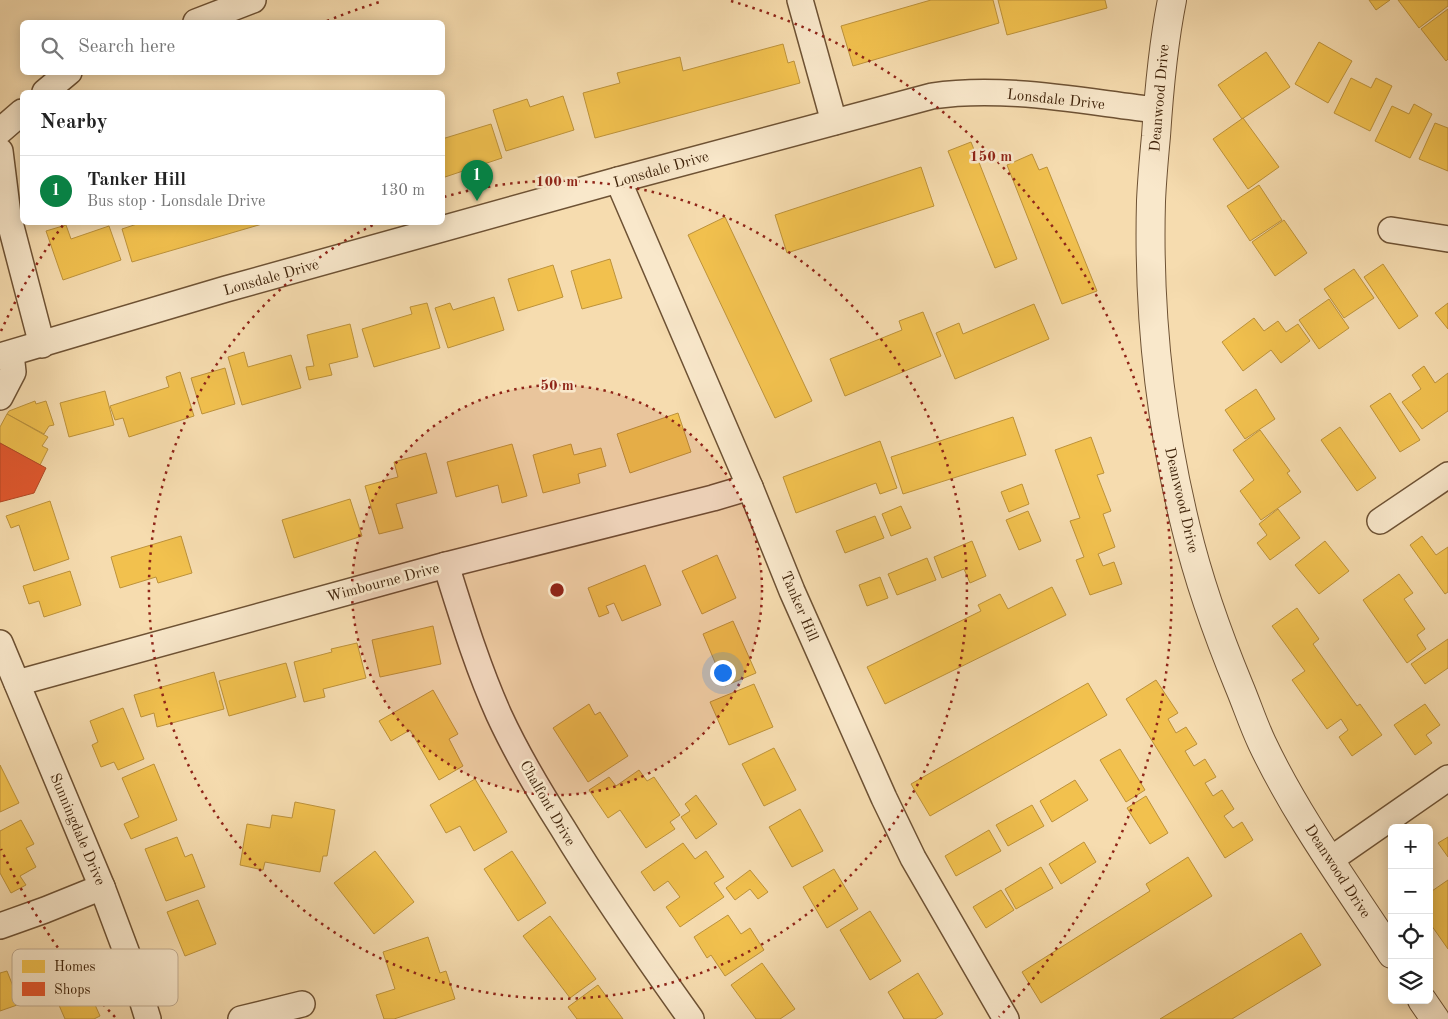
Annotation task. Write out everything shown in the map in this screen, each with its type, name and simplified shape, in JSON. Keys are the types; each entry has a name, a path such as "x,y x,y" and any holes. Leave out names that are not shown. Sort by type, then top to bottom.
{"street":[{"path":"201,20 253,0"},
{"path":"800,0 834,122"},
{"name":"Deanwood Drive","path":"1172,0 1165,37 1158,110 1151,199 1151,248 1165,417 1186,530 1219,636 1261,742 1279,777 1330,860 1388,948"},
{"path":"47,90 65,75"},
{"name":"Lonsdale Drive","path":"5,355 226,289 912,100 958,92 1001,92 1158,110"},
{"path":"0,131 20,114"},
{"path":"0,151 8,215 42,345"},
{"name":"Tanker Hill","path":"618,180 750,487 792,591 884,798 922,874 1006,1019"},
{"path":"1391,230 1448,239"},
{"path":"0,397 13,370 5,355"},
{"path":"1380,522 1448,476"},
{"name":"Wimbourne Drive","path":"17,683 446,565 750,487"},
{"name":"Chalfont Drive","path":"446,565 468,636 499,715 517,750 539,790 614,910 691,1019"},
{"name":"Sunningdale Drive","path":"0,643 102,888 125,949"},
{"path":"1330,860 1448,778"},
{"path":"0,926 102,888"},
{"path":"241,1019 302,1004"},
{"path":"1425,1004 1434,1019"},
{"name":"Sunningdale Drive","path":"144,1006 148,1019"}],"building: Homes":[{"path":"931,0 993,0 999,23 853,66 841,26"},
{"path":"998,0 1105,0 1107,8 1007,35"},
{"path":"1369,0 1390,0 1376,10"},
{"path":"1398,0 1448,0 1448,6 1419,28"},
{"path":"1448,9 1448,59 1446,61 1421,29"},
{"path":"1319,42 1352,61 1328,103 1295,84"},
{"path":"783,44 788,63 794,61 800,83 595,138 583,93 620,83 617,73 680,57 683,71"},
{"path":"1266,52 1290,87 1242,119 1218,85"},
{"path":"1351,78 1371,88 1376,78 1392,86 1370,131 1334,113"},
{"path":"563,96 574,130 506,151 493,110 527,99 530,107"},
{"path":"1414,104 1432,114 1410,158 1375,141 1392,106 1409,114"},
{"path":"1243,118 1279,167 1248,189 1213,139"},
{"path":"1435,123 1448,128 1448,171 1419,159"},
{"path":"491,124 502,158 445,177 445,138"},
{"path":"971,142 1017,259 995,268 948,151"},
{"path":"1032,154 1039,170 1047,167 1097,291 1062,304 1007,165"},
{"path":"921,167 934,206 787,253 775,215"},
{"path":"1259,185 1282,220 1250,241 1227,206"},
{"path":"725,217 812,401 775,418 688,235"},
{"path":"1284,220 1307,253 1275,276 1252,242"},
{"path":"66,225 71,239 109,226 121,260 63,280 46,231"},
{"path":"134,225 259,225 132,262 122,229"},
{"path":"610,259 622,298 582,309 571,271"},
{"path":"1383,264 1418,316 1399,329 1364,277"},
{"path":"553,265 563,297 518,311 508,279"},
{"path":"1354,269 1374,298 1344,318 1324,289"},
{"path":"494,297 504,330 448,348 435,308 450,303 453,310"},
{"path":"1329,299 1349,328 1319,349 1299,320"},
{"path":"427,303 440,348 374,367 362,329 412,314 410,307"},
{"path":"1448,303 1448,329 1435,313"},
{"path":"1034,304 1049,339 955,379 936,333 959,323 963,334"},
{"path":"923,312 941,356 845,396 830,359 902,330 899,321"},
{"path":"1254,318 1264,331 1278,321 1286,332 1298,324 1310,341 1281,363 1271,350 1243,371 1222,342"},
{"path":"350,324 358,357 329,364 332,375 309,380 306,367 314,366 307,335"},
{"path":"244,352 248,367 291,355 301,388 242,405 228,357"},
{"path":"1424,366 1435,383 1448,373 1448,411 1422,429 1402,402 1421,389 1412,375"},
{"path":"225,368 235,404 202,414 191,378"},
{"path":"180,372 194,416 129,437 123,418 115,420 110,406 169,387 166,377"},
{"path":"1256,389 1275,419 1245,439 1225,410"},
{"path":"105,391 114,425 69,437 60,403"},
{"path":"1390,393 1420,440 1400,452 1370,406"},
{"path":"35,401 36,404 46,401 54,425 49,426 44,434 7,414 9,411"},
{"path":"678,413 691,452 630,473 617,434"},
{"path":"7,414 48,437 42,446 48,449 40,465 0,443 0,427"},
{"path":"1013,417 1026,455 903,494 891,457"},
{"path":"1340,427 1376,478 1357,491 1321,440"},
{"path":"1260,430 1290,471 1287,473 1301,492 1261,520 1240,491 1254,480 1233,450"},
{"path":"1091,437 1104,473 1097,475 1111,511 1103,514 1115,547 1098,554 1103,566 1114,562 1122,584 1090,595 1076,560 1084,557 1070,521 1080,518 1055,450"},
{"path":"880,441 897,488 880,494 876,483 796,513 783,477"},
{"path":"512,444 527,496 502,503 498,485 456,497 447,462"},
{"path":"571,444 574,455 601,448 606,466 578,474 580,483 543,493 533,455"},
{"path":"426,453 437,493 396,504 403,528 379,534 365,486 398,477 394,462"},
{"path":"1022,484 1029,504 1009,512 1001,492"},
{"path":"350,499 362,536 294,558 282,520"},
{"path":"50,501 69,559 34,571 19,525 11,528 6,516"},
{"path":"901,506 911,528 891,536 882,514"},
{"path":"1278,509 1300,538 1270,560 1257,543 1267,535 1259,524"},
{"path":"1028,511 1041,541 1019,550 1006,520"},
{"path":"875,516 884,538 845,553 836,531"},
{"path":"181,536 192,573 158,583 156,577 120,588 111,557"},
{"path":"1422,536 1436,555 1448,547 1448,592 1445,594 1410,545"},
{"path":"972,541 986,576 970,583 964,569 942,578 934,557"},
{"path":"1325,541 1349,571 1319,594 1295,565"},
{"path":"717,555 736,598 702,614 682,571"},
{"path":"927,558 936,580 897,595 888,574"},
{"path":"645,565 661,605 622,621 614,603 606,606 609,613 599,617 588,588"},
{"path":"70,571 81,605 44,617 39,601 29,604 23,586"},
{"path":"1399,574 1413,593 1404,599 1425,629 1417,635 1426,649 1407,663 1363,600"},
{"path":"880,577 888,598 867,606 859,585"},
{"path":"1052,587 1066,615 885,704 867,667 981,611 978,605 1000,594 1008,609"},
{"path":"1297,608 1319,639 1313,644 1357,706 1360,704 1382,735 1352,756 1339,737 1348,730 1341,719 1327,729 1292,680 1305,671 1272,626"},
{"path":"733,621 756,673 725,686 703,634"},
{"path":"433,626 441,664 380,677 372,640"},
{"path":"1448,639 1448,668 1425,684 1411,664"},
{"path":"357,643 366,678 323,689 325,697 304,702 294,662 332,652 331,649"},
{"path":"286,663 296,697 229,716 219,681"},
{"path":"214,672 224,709 157,727 154,713 141,717 134,695"},
{"path":"1156,680 1178,713 1168,719 1176,733 1186,727 1197,744 1185,751 1194,766 1205,759 1216,777 1205,783 1213,796 1222,790 1234,809 1224,816 1233,828 1242,822 1253,840 1225,858 1126,699"},
{"path":"1088,683 1107,715 930,816 911,784"},
{"path":"754,684 773,727 729,745 710,702"},
{"path":"433,690 458,734 449,739 463,766 439,780 410,730 391,741 379,721"},
{"path":"589,704 595,715 600,712 628,756 588,782 553,728"},
{"path":"1425,704 1440,725 1426,735 1432,743 1415,755 1394,725"},
{"path":"123,708 144,759 118,770 114,762 101,767 92,745 98,742 90,721"},
{"path":"774,748 796,790 764,806 742,764"},
{"path":"1120,749 1145,790 1126,802 1100,760"},
{"path":"154,764 177,820 131,839 124,824 139,817 122,778"},
{"path":"0,765 19,803 0,812"},
{"path":"639,770 647,781 654,777 680,815 670,822 675,829 646,848 620,810 608,818 589,790 609,777 616,786"},
{"path":"475,779 507,832 474,851 460,826 446,833 430,805"},
{"path":"1075,780 1088,800 1052,822 1040,801"},
{"path":"696,795 717,824 696,839 681,817 690,811 685,804"},
{"path":"1146,796 1168,833 1150,844 1127,808"},
{"path":"295,802 335,810 327,856 323,856 320,872 265,862 263,870 240,865 247,824 270,828 272,815 292,818"},
{"path":"1032,805 1044,826 1008,846 996,825"},
{"path":"800,809 823,851 792,867 769,827"},
{"path":"21,820 34,844 26,848 36,867 20,876 26,885 11,893 0,873 0,831"},
{"path":"989,830 1001,851 956,876 945,856"},
{"path":"177,837 185,857 192,854 205,887 166,901 145,849"},
{"path":"1448,837 1448,857 1438,843"},
{"path":"1084,842 1096,862 1061,884 1049,864"},
{"path":"683,843 695,859 706,851 724,877 714,883 724,897 680,927 666,907 680,897 668,881 654,891 641,872"},
{"path":"375,851 414,902 374,934 334,883"},
{"path":"512,851 546,903 518,921 484,869"},
{"path":"1188,857 1212,896 1041,1003 1022,972 1150,891 1146,884"},
{"path":"1041,867 1053,888 1016,909 1005,889"},
{"path":"834,869 858,909 827,928 803,887"},
{"path":"750,870 768,892 758,899 750,889 735,900 726,888"},
{"path":"1448,880 1448,949 1433,928 1433,890"},
{"path":"1001,890 1014,910 986,928 973,907"},
{"path":"198,900 216,944 185,956 167,912"},
{"path":"870,911 901,961 870,980 840,930"},
{"path":"728,915 741,934 750,928 764,950 725,976 711,955 707,958 694,937"},
{"path":"550,916 596,979 570,998 523,936"},
{"path":"1301,933 1321,965 1232,1019 1160,1019"},
{"path":"428,937 440,973 446,971 455,999 394,1019 384,1019 376,995 395,989 383,952"},
{"path":"762,963 795,1009 780,1019 756,1019 731,985"},
{"path":"7,971 12,984 12,1006 14,1006 0,1011 0,973"},
{"path":"918,973 943,1014 935,1019 904,1019 888,992"},
{"path":"598,985 623,1019 577,1019 568,1007"},
{"path":"59,1006 96,1006 100,1016 94,1019 65,1019"}],"building: Shops":[{"path":"0,443 46,468 34,493 0,502"}],"place":[{"name":"Tanker Hill","path":"477,201"}]}
